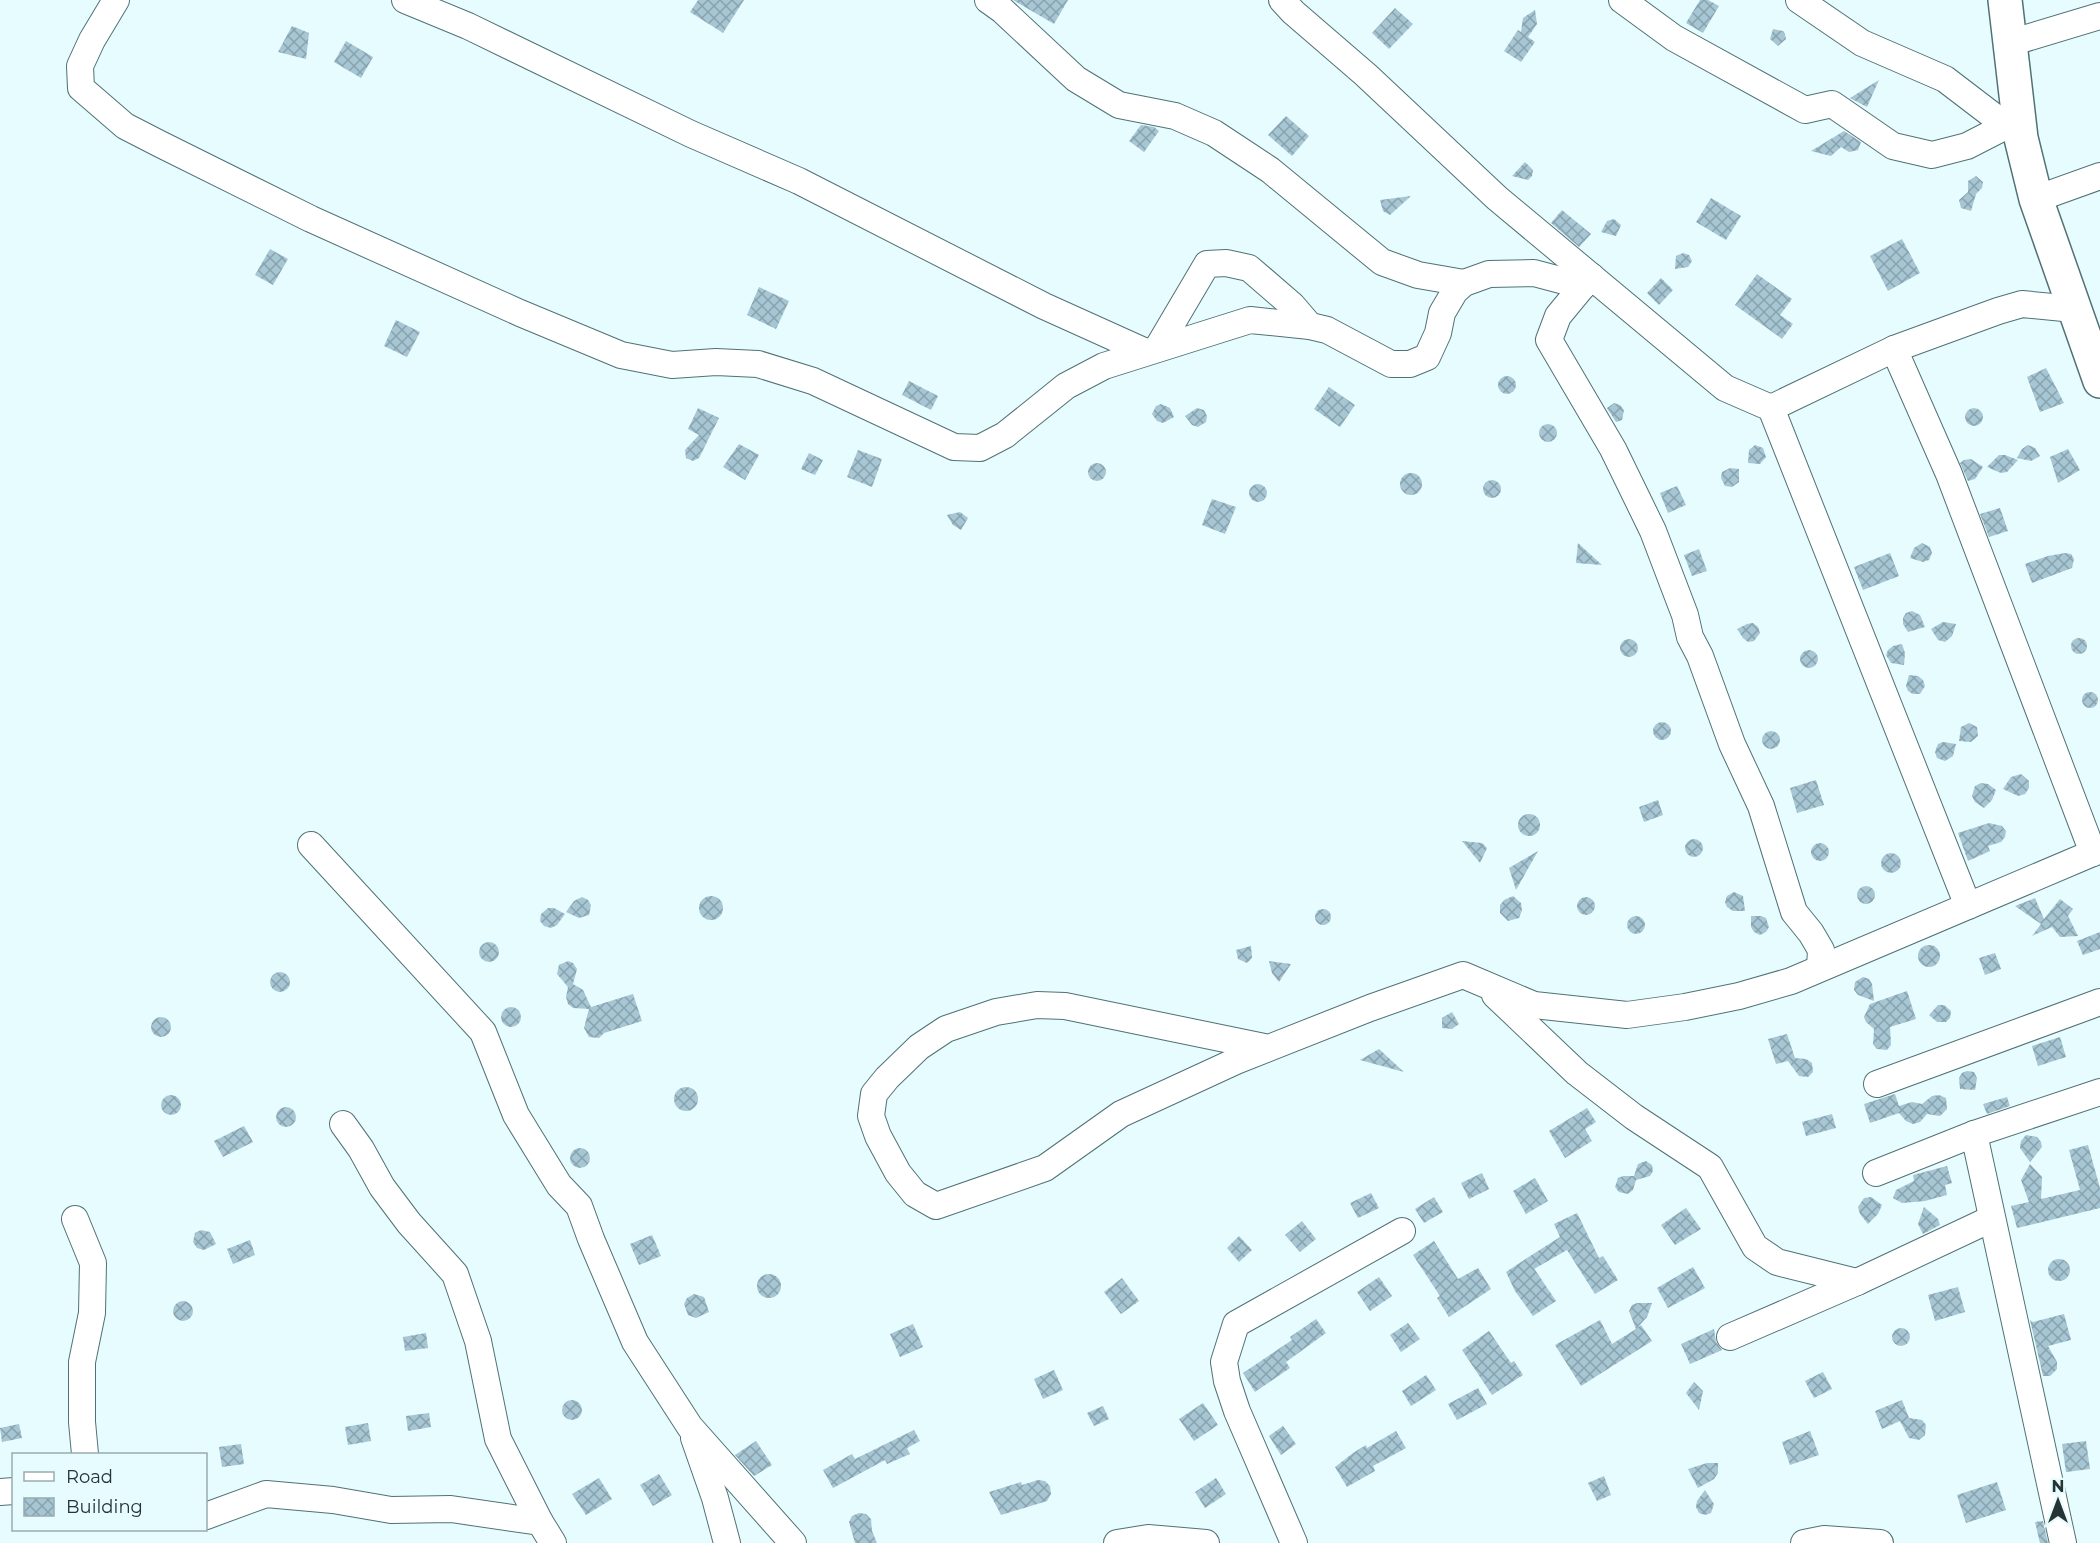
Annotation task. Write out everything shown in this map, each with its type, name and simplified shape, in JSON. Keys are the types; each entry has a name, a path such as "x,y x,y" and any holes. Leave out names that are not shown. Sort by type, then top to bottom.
{"main road":[{"path":"2005,0 2010,43 2014,132 2100,381"}],"street":[{"path":"116,0 92,40 80,66 81,88 125,126 311,219 520,313 621,355 672,365 716,362 758,364 813,381 954,447 980,448 1005,435 1066,386 1104,366 1250,320 1327,330 1391,364 1410,364 1426,357 1438,333 1442,313 1455,291 1464,283 1489,274 1534,273 1587,281"},
{"path":"405,0 468,26 691,134 799,181 1044,306 1152,350"},
{"path":"988,0 1002,10 1076,79 1119,105 1175,116 1214,133 1270,170 1382,262 1418,275 1464,283"},
{"path":"1282,0 1587,281 1725,388 1771,408 1968,906"},
{"path":"1622,0 1674,38 1805,110 1832,104 1893,146 1932,155 2014,132"},
{"path":"1798,0 1862,44 1945,79 2014,132"},
{"path":"2010,43 2100,16"},
{"path":"2036,200 2100,176"},
{"path":"1152,350 1207,264 1226,263 1249,268 1293,305 1310,326"},
{"path":"1587,281 1558,316 1549,340 1612,448 1653,531 1690,637 1700,656 1732,744 1761,806 1794,912 1812,933 1821,950 1820,967"},
{"path":"1771,408 1894,349 2022,304 2074,309"},
{"path":"1269,1048 1065,1006 1037,1005 996,1012 946,1029 919,1047 874,1094 871,1116 878,1136 898,1173 915,1194 936,1206 1045,1168 1121,1114 1236,1061 1269,1048 1370,1008 1463,975 1484,986 1534,1005 1627,1015 1685,1007 1739,996 1791,981 2096,852 1949,474 1894,349"},
{"path":"311,845 483,1032 516,1114 559,1185 579,1206 635,1342 690,1427 794,1543"},
{"path":"1484,986 1577,1073 1634,1117 1710,1167 1755,1247 1777,1262 1857,1282"},
{"path":"1877,1084 2100,1002"},
{"path":"1876,1173 1974,1134 2100,1092"},
{"path":"343,1124 361,1149 382,1187 409,1223 455,1274 478,1341 498,1439 547,1533"},
{"path":"1974,1134 2063,1543"},
{"path":"75,1220 93,1263 92,1313 81,1362 85,1453"},
{"path":"1730,1337 1991,1220"},
{"path":"1294,1543 1237,1411 1227,1381 1224,1362 1236,1324 1402,1231"},
{"path":"690,1427 716,1498 727,1543"},
{"path":"207,1516 266,1494 333,1500 391,1510 451,1509 547,1533"},
{"path":"1117,1543 1148,1538 1206,1543"},
{"path":"1804,1543 1824,1539 1880,1543"}],"building":[{"path":"698,0 744,0 723,33 690,12"},
{"path":"1013,0 1068,0 1054,24"},
{"path":"1700,0 1708,0 1719,6 1703,33 1686,23"},
{"path":"1395,8 1413,24 1389,49 1372,33"},
{"path":"1535,10 1537,24 1528,37 1535,42 1521,62 1504,51 1518,30 1521,32 1523,18"},
{"path":"292,26 309,33 306,59 278,52"},
{"path":"1773,29 1783,31 1785,34 1786,39 1778,46 1770,39"},
{"path":"346,41 373,57 361,78 334,62"},
{"path":"1879,80 1867,107 1850,98"},
{"path":"1286,116 1309,136 1292,156 1268,135"},
{"path":"1141,125 1154,127 1159,131 1144,152 1129,141"},
{"path":"1844,131 1861,142 1858,150 1849,152 1841,147 1831,156 1811,151"},
{"path":"1525,162 1533,170 1532,176 1528,180 1512,176"},
{"path":"1976,176 1983,182 1982,188 1976,194 1971,211 1961,208 1959,200 1968,192 1968,181"},
{"path":"1411,196 1390,215 1383,211 1380,200"},
{"path":"1711,198 1741,216 1726,240 1696,222"},
{"path":"1562,210 1591,234 1579,247 1551,223"},
{"path":"1614,219 1621,225 1616,236 1601,232 1607,221"},
{"path":"1902,239 1920,273 1888,291 1870,256"},
{"path":"270,249 288,259 273,285 255,275"},
{"path":"1683,253 1689,255 1692,261 1688,267 1675,269 1676,256"},
{"path":"1757,274 1792,299 1780,315 1793,324 1782,339 1735,305"},
{"path":"1661,278 1673,290 1659,305 1647,293"},
{"path":"759,287 789,301 776,329 747,315"},
{"path":"396,320 420,332 407,357 384,346"},
{"path":"2046,368 2064,403 2040,412 2027,377"},
{"path":"1503,376 1511,376 1516,381 1514,392 1503,394 1498,389 1498,381"},
{"path":"909,381 938,396 931,410 902,395"},
{"path":"1329,387 1355,405 1340,427 1314,409"},
{"path":"1614,403 1620,405 1624,410 1622,420 1616,422 1607,408"},
{"path":"1161,404 1170,408 1174,417 1163,423 1157,421 1152,414 1156,406"},
{"path":"698,408 719,418 699,458 693,461 686,458 685,450 699,435 688,429"},
{"path":"1197,408 1204,410 1207,416 1206,422 1198,427 1192,425 1185,416"},
{"path":"1970,408 1978,408 1983,413 1981,424 1970,426 1965,421 1965,413"},
{"path":"1544,424 1552,424 1557,429 1555,440 1544,442 1539,437 1539,429"},
{"path":"739,444 759,455 745,480 723,467"},
{"path":"1755,445 1763,448 1766,457 1760,464 1748,463 1749,450"},
{"path":"2028,445 2035,448 2040,456 2031,461 2017,458 2022,449"},
{"path":"2068,449 2080,470 2058,483 2050,457"},
{"path":"858,450 882,459 872,487 847,477"},
{"path":"809,453 823,460 815,475 801,469"},
{"path":"1999,455 2018,460 2007,472 2001,473 1987,467"},
{"path":"1971,459 1983,467 1975,479 1968,481 1960,463"},
{"path":"1093,463 1101,463 1106,468 1104,479 1093,481 1088,476 1088,468"},
{"path":"1730,468 1739,469 1739,482 1732,487 1725,486 1721,478 1722,472"},
{"path":"1411,473 1419,476 1422,484 1419,492 1411,495 1403,492 1400,484 1403,476"},
{"path":"1488,480 1496,480 1501,485 1499,496 1488,498 1483,493 1483,485"},
{"path":"1254,484 1262,484 1267,489 1265,500 1254,502 1249,497 1249,489"},
{"path":"1677,486 1686,505 1668,513 1660,493"},
{"path":"1212,499 1236,507 1225,534 1202,525"},
{"path":"2000,508 2008,531 1989,537 1980,514"},
{"path":"960,512 968,518 961,530 953,525 947,515"},
{"path":"1578,543 1602,565 1576,563"},
{"path":"1922,543 1930,547 1932,553 1929,560 1923,562 1910,558 1914,548"},
{"path":"1699,549 1707,571 1692,576 1684,555"},
{"path":"1890,553 1899,576 1863,590 1854,567"},
{"path":"2065,553 2071,554 2074,559 2072,568 2032,583 2025,564"},
{"path":"1912,611 1920,615 1925,627 1908,632 1903,624 1903,618 1906,613"},
{"path":"1943,622 1956,624 1952,636 1945,642 1938,640 1931,629"},
{"path":"1753,623 1758,627 1760,633 1754,641 1748,642 1737,629"},
{"path":"2076,638 2082,638 2087,646 2085,652 2076,654 2071,649 2071,643"},
{"path":"1625,639 1633,639 1638,644 1636,655 1625,657 1620,652 1620,644"},
{"path":"1902,644 1905,653 1904,665 1891,663 1886,655 1888,650"},
{"path":"1805,650 1813,650 1818,655 1816,666 1805,668 1800,663 1800,655"},
{"path":"1909,675 1918,676 1923,680 1925,686 1920,694 1908,691 1906,686"},
{"path":"2087,692 2093,692 2098,700 2096,706 2087,708 2082,703 2082,697"},
{"path":"1658,722 1666,722 1671,727 1669,738 1658,740 1653,735 1653,727"},
{"path":"1969,723 1977,727 1978,736 1971,742 1959,741 1961,727"},
{"path":"1767,731 1775,731 1780,736 1778,747 1767,749 1762,744 1762,736"},
{"path":"1943,742 1956,744 1953,756 1945,761 1937,758 1935,752 1938,744"},
{"path":"2021,774 2029,781 2029,788 2025,794 2018,796 2003,789 2011,777"},
{"path":"1816,780 1824,805 1797,813 1790,788"},
{"path":"1981,783 1988,784 1996,790 1992,800 1984,808 1975,802 1972,796 1975,786"},
{"path":"1658,800 1663,815 1644,822 1639,807"},
{"path":"1529,814 1537,817 1540,825 1537,833 1529,836 1521,833 1518,825 1521,817"},
{"path":"1989,823 2002,826 2006,831 2005,837 2001,842 1988,846 1990,851 1968,861 1958,833"},
{"path":"1690,839 1698,839 1703,844 1701,855 1690,857 1685,852 1685,844"},
{"path":"1462,841 1482,843 1487,848 1480,863"},
{"path":"1816,843 1824,843 1829,848 1827,859 1816,861 1811,856 1811,848"},
{"path":"1538,851 1516,890 1509,868"},
{"path":"1891,853 1898,856 1901,863 1898,870 1891,873 1884,870 1881,863 1884,856"},
{"path":"1862,886 1870,886 1875,891 1873,902 1862,904 1857,899 1857,891"},
{"path":"1734,892 1743,896 1745,911 1733,911 1727,907 1725,902 1727,896"},
{"path":"711,896 719,900 723,908 719,916 711,920 703,916 699,908 703,900"},
{"path":"1513,896 1521,903 1522,910 1519,918 1508,921 1500,913 1500,905 1504,900"},
{"path":"582,897 591,905 589,915 579,918 566,912 574,901"},
{"path":"1582,897 1590,897 1595,902 1593,913 1582,915 1577,910 1577,902"},
{"path":"2035,898 2044,919 2060,899 2073,909 2068,916 2078,936 2060,937 2052,927 2032,936 2041,924 2015,906"},
{"path":"548,908 554,908 565,914 557,925 551,928 544,926 540,921 541,914"},
{"path":"1320,909 1326,909 1331,917 1329,923 1320,925 1315,920 1315,914"},
{"path":"1632,916 1640,916 1645,921 1643,932 1632,934 1627,929 1627,921"},
{"path":"1751,916 1766,918 1769,927 1766,932 1760,935 1754,932 1751,927"},
{"path":"2100,932 2100,949 2083,955 2077,941"},
{"path":"489,942 496,945 499,952 496,959 489,962 482,959 479,952 482,945"},
{"path":"1929,945 1937,948 1940,956 1937,964 1929,967 1921,964 1918,956 1921,948"},
{"path":"1251,946 1252,958 1247,963 1238,959 1236,950"},
{"path":"1995,953 2001,969 1985,975 1979,958"},
{"path":"568,961 573,963 577,969 573,984 583,990 591,1007 633,994 642,1021 604,1033 599,1038 589,1037 584,1028 589,1009 573,1008 568,1004 566,997 568,987 557,974 559,965"},
{"path":"1269,961 1291,964 1279,982 1272,973"},
{"path":"276,972 284,972 290,978 290,986 284,992 276,992 270,986 270,978"},
{"path":"1863,977 1869,979 1872,984 1874,1001 1858,995 1854,990 1855,982"},
{"path":"1907,991 1916,1019 1890,1027 1891,1045 1887,1050 1877,1049 1873,1044 1874,1029 1864,1017 1870,1004"},
{"path":"1938,1005 1944,1005 1951,1011 1950,1018 1946,1022 1937,1022 1929,1015"},
{"path":"511,1007 518,1010 521,1017 518,1024 511,1027 504,1024 501,1017 504,1010"},
{"path":"1452,1012 1459,1024 1452,1029 1442,1028 1442,1018"},
{"path":"161,1017 168,1020 171,1027 168,1034 161,1037 154,1034 151,1027 154,1020"},
{"path":"1787,1034 1795,1058 1806,1059 1812,1063 1813,1072 1808,1077 1799,1076 1788,1061 1776,1064 1768,1039"},
{"path":"2060,1037 2066,1057 2038,1066 2032,1046"},
{"path":"1379,1049 1404,1072 1360,1060"},
{"path":"1967,1071 1974,1072 1977,1078 1975,1090 1960,1089 1959,1078"},
{"path":"686,1087 694,1091 698,1099 694,1107 686,1111 678,1107 674,1099 678,1091"},
{"path":"1895,1094 1899,1106 1912,1102 1922,1104 1932,1096 1939,1095 1946,1098 1947,1109 1940,1116 1927,1114 1920,1122 1913,1124 1906,1121 1899,1113 1870,1123 1864,1104"},
{"path":"171,1095 178,1098 181,1105 178,1112 171,1115 164,1112 161,1105 164,1098"},
{"path":"2007,1097 2010,1106 1987,1114 1983,1104"},
{"path":"286,1107 293,1110 296,1117 293,1124 286,1127 279,1124 276,1117 279,1110"},
{"path":"1587,1108 1596,1122 1585,1129 1592,1141 1565,1158 1549,1131"},
{"path":"1832,1114 1836,1128 1806,1136 1802,1122"},
{"path":"244,1126 253,1142 223,1157 214,1141"},
{"path":"2026,1135 2037,1137 2042,1147 2030,1162 2020,1148 2021,1141"},
{"path":"2088,1145 2100,1188 2100,1208 2017,1228 2011,1206 2029,1202 2021,1180 2030,1164 2042,1177 2041,1199 2080,1190 2069,1150"},
{"path":"580,1148 587,1151 590,1158 587,1165 580,1168 573,1165 570,1158 573,1151"},
{"path":"1646,1161 1652,1165 1653,1171 1650,1176 1636,1180 1633,1190 1628,1194 1619,1192 1615,1187 1618,1178 1634,1176 1638,1164"},
{"path":"1947,1166 1952,1183 1945,1185 1947,1195 1925,1201 1902,1203 1893,1198 1896,1190 1914,1181 1913,1175"},
{"path":"1482,1173 1489,1189 1469,1199 1461,1183"},
{"path":"1535,1178 1548,1201 1526,1214 1513,1191"},
{"path":"1371,1193 1379,1208 1358,1218 1350,1203"},
{"path":"1434,1197 1443,1212 1424,1223 1415,1209"},
{"path":"1871,1197 1882,1205 1878,1214 1868,1224 1860,1214 1858,1207 1864,1198"},
{"path":"1924,1207 1938,1219 1940,1225 1923,1234 1918,1224"},
{"path":"1686,1208 1701,1229 1675,1245 1661,1225"},
{"path":"1577,1213 1599,1258 1603,1256 1618,1280 1595,1294 1567,1250 1534,1269 1527,1258 1560,1237 1554,1224"},
{"path":"1302,1221 1316,1239 1300,1252 1285,1235"},
{"path":"201,1230 210,1232 216,1244 204,1250 197,1248 193,1242 195,1233"},
{"path":"652,1235 661,1256 639,1265 630,1244"},
{"path":"1239,1236 1252,1250 1239,1262 1227,1248"},
{"path":"250,1240 255,1255 233,1264 227,1249"},
{"path":"1434,1241 1458,1279 1478,1268 1491,1289 1449,1317 1437,1298 1440,1296 1413,1255"},
{"path":"1527,1258 1556,1301 1533,1316 1515,1291 1506,1272"},
{"path":"2059,1259 2067,1262 2070,1270 2067,1278 2059,1281 2051,1278 2048,1270 2051,1262"},
{"path":"1693,1267 1705,1288 1668,1308 1657,1288"},
{"path":"769,1274 777,1278 781,1286 777,1294 769,1298 761,1294 757,1286 761,1278"},
{"path":"1379,1277 1392,1296 1370,1311 1357,1292"},
{"path":"1122,1278 1139,1301 1121,1314 1104,1292"},
{"path":"1958,1287 1965,1312 1935,1321 1928,1295"},
{"path":"694,1294 704,1297 709,1312 696,1318 688,1315 684,1304 687,1298"},
{"path":"183,1301 190,1304 193,1311 190,1318 183,1321 176,1318 173,1311 176,1304"},
{"path":"1652,1303 1647,1317 1637,1328 1641,1325 1652,1341 1581,1386 1555,1345 1600,1320 1612,1344 1636,1329 1629,1311 1632,1305"},
{"path":"2064,1314 2071,1340 2048,1346 2057,1362 2057,1369 2050,1376 2043,1376 2030,1320 2033,1322"},
{"path":"1316,1319 1326,1333 1286,1362 1290,1368 1255,1392 1243,1373 1292,1340 1290,1337"},
{"path":"1408,1323 1420,1339 1401,1352 1390,1335"},
{"path":"913,1324 923,1347 900,1357 890,1334"},
{"path":"1897,1328 1905,1328 1910,1333 1908,1344 1897,1346 1892,1341 1892,1333"},
{"path":"1714,1329 1716,1342 1722,1350 1690,1364 1681,1344"},
{"path":"1489,1331 1511,1363 1514,1361 1523,1375 1492,1395 1462,1350"},
{"path":"426,1333 428,1348 405,1351 403,1337"},
{"path":"1054,1370 1063,1390 1043,1399 1034,1379"},
{"path":"1823,1372 1832,1389 1814,1398 1805,1381"},
{"path":"1426,1375 1436,1390 1411,1406 1402,1391"},
{"path":"1694,1382 1703,1391 1699,1410 1686,1393"},
{"path":"1478,1388 1487,1404 1457,1420 1448,1404"},
{"path":"572,1400 579,1403 582,1410 579,1417 572,1420 565,1417 562,1410 565,1403"},
{"path":"1902,1400 1909,1418 1922,1420 1926,1425 1925,1435 1919,1440 1909,1438 1900,1421 1882,1429 1875,1411"},
{"path":"1203,1403 1218,1425 1194,1441 1179,1419"},
{"path":"1103,1406 1109,1419 1094,1426 1087,1413"},
{"path":"429,1413 431,1427 408,1431 406,1416"},
{"path":"368,1423 371,1441 348,1445 345,1427"},
{"path":"19,1424 22,1438 2,1442 0,1428"},
{"path":"1283,1426 1296,1444 1281,1455 1269,1436"},
{"path":"914,1430 920,1441 907,1448 910,1454 887,1464 885,1460 833,1488 823,1470 852,1454 855,1459"},
{"path":"1396,1431 1406,1448 1373,1466 1375,1471 1347,1487 1335,1467 1366,1445 1367,1448"},
{"path":"1810,1431 1819,1455 1790,1465 1782,1442"},
{"path":"756,1441 772,1465 754,1476 735,1455"},
{"path":"2086,1441 2090,1469 2066,1472 2062,1444"},
{"path":"241,1444 244,1464 222,1467 219,1447"},
{"path":"1707,1463 1718,1463 1718,1473 1714,1479 1698,1488 1688,1469"},
{"path":"659,1474 672,1495 653,1506 640,1485"},
{"path":"1604,1476 1611,1495 1597,1501 1588,1483"},
{"path":"599,1478 612,1499 586,1515 572,1494"},
{"path":"1216,1478 1226,1494 1205,1508 1195,1492"},
{"path":"1038,1480 1045,1481 1050,1486 1051,1494 1047,1501 1001,1515 989,1492 1021,1482 1022,1485"},
{"path":"1997,1482 2006,1510 1966,1523 1957,1495"},
{"path":"1705,1490 1714,1504 1711,1513 1705,1515 1699,1513 1696,1507 1697,1501"},
{"path":"859,1513 866,1514 871,1519 872,1531 877,1543 855,1543 849,1522 852,1516"},
{"path":"2043,1521 2048,1543 2040,1543 2035,1522"}]}
